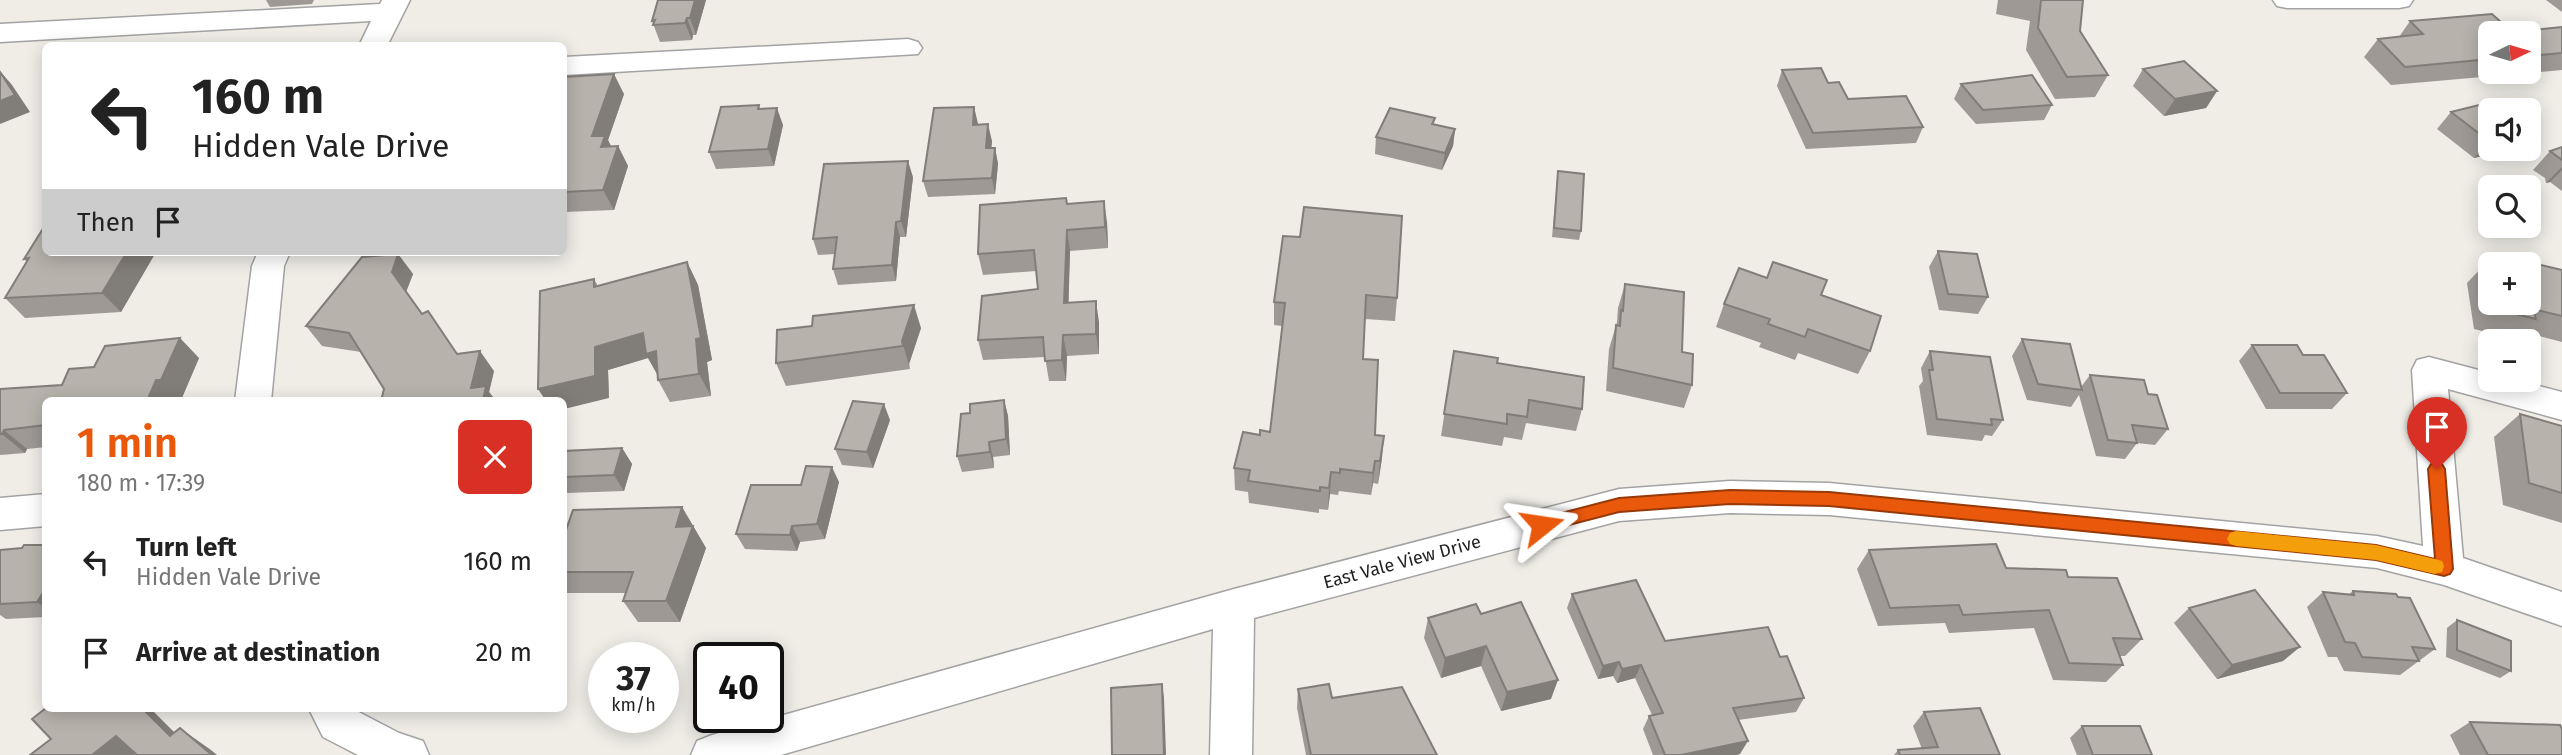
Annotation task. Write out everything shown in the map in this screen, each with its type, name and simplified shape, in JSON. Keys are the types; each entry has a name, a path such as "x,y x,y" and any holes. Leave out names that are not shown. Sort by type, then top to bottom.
{"street":[{"path":"2287,0 2399,0"},
{"path":"0,33 393,6"},
{"path":"375,42 393,6"},
{"path":"567,66 908,48"},
{"path":"253,397 268,266 272,256"},
{"path":"2444,569 2429,370 2562,406"},
{"name":"East Vale View Drive","path":"712,755 1234,606 1619,505 1730,497 1829,499 2363,551 2444,569 2562,609"},
{"path":"0,514 42,510"},
{"path":"1231,755 1234,606"},
{"path":"332,712 338,723 396,753"}],"building":[{"path":"658,0 695,0 690,18 687,18 685,23 653,25"},
{"path":"2041,0 2083,0 2080,31 2108,75 2067,77 2038,28"},
{"path":"2492,14 2500,21 2478,21 2478,60 2405,67 2378,39 2423,34 2410,21"},
{"path":"2562,27 2562,53 2541,55 2541,29"},
{"path":"2184,61 2217,91 2175,99 2143,69"},
{"path":"1821,68 1828,83 1839,82 1848,99 1906,96 1923,127 1813,133 1782,70"},
{"path":"0,72 15,95 0,101"},
{"path":"614,74 592,136 605,136 601,147 618,146 603,190 567,192 567,77"},
{"path":"2032,75 2052,105 1983,110 1961,84"},
{"path":"759,105 758,109 777,108 768,149 709,152 721,107"},
{"path":"2478,105 2478,133 2451,112"},
{"path":"974,107 973,125 988,124 986,148 995,148 992,178 923,181 934,108"},
{"path":"1390,108 1435,118 1432,124 1455,129 1445,153 1376,137"},
{"path":"2562,147 2562,160 2550,151"},
{"path":"908,161 901,221 896,222 892,265 833,269 837,237 813,239 824,164"},
{"path":"1558,171 1584,174 1581,231 1554,228"},
{"path":"1066,198 1067,204 1104,201 1105,227 1067,230 1064,303 1096,301 1096,334 1063,335 1062,360 1045,361 1043,337 978,340 982,296 1038,289 1034,250 978,254 980,205"},
{"path":"1304,207 1402,216 1397,298 1366,295 1363,359 1378,360 1375,435 1384,436 1380,461 1375,461 1373,473 1340,469 1340,473 1331,472 1329,488 1320,487 1320,491 1248,481 1250,470 1234,468 1243,432 1260,435 1260,430 1270,432 1285,303 1274,302 1283,236 1300,237"},
{"path":"42,230 42,256 125,256 102,293 5,298 29,258 24,259"},
{"path":"1938,251 1977,254 1988,297 1948,294"},
{"path":"397,256 392,272 422,314 428,311 457,354 480,351 471,388 486,386 484,397 382,397 384,389 349,333 306,326 362,257"},
{"path":"687,262 701,338 696,339 699,374 658,380 656,351 646,354 643,333 595,347 595,376 538,389 540,291 594,279 594,287"},
{"path":"1773,262 1827,280 1821,295 1881,316 1870,351 1808,329 1805,337 1768,324 1770,319 1724,304 1739,268 1767,278"},
{"path":"2541,265 2562,270 2562,316 2541,311"},
{"path":"1625,284 1684,292 1682,352 1693,354 1692,385 1613,368 1616,325 1620,326"},
{"path":"914,305 902,341 903,346 776,363 777,330 812,326 813,316"},
{"path":"180,338 161,380 156,380 149,397 42,397 42,425 4,430 0,434 0,389 62,385 69,369 94,367 105,346"},
{"path":"2022,339 2070,344 2082,390 2038,384"},
{"path":"2252,345 2297,345 2303,355 2324,355 2347,393 2280,393"},
{"path":"1454,351 1498,358 1497,363 1584,377 1582,409 1529,400 1527,417 1507,414 1507,424 1444,414"},
{"path":"1930,351 1990,357 2003,420 1991,419 1992,425 1937,419 1929,370 1933,370"},
{"path":"2090,375 2144,380 2148,394 2157,395 2168,429 2132,425 2137,443 2108,440"},
{"path":"1004,400 1006,439 989,442 990,452 957,456 961,414 970,413 970,404"},
{"path":"853,401 884,404 867,452 835,449"},
{"path":"2520,414 2562,426 2562,493 2529,483"},
{"path":"622,448 614,475 567,477 567,451"},
{"path":"806,466 832,467 817,524 792,526 790,535 736,534 751,485 801,485"},
{"path":"682,507 676,527 693,526 666,601 623,601 633,572 567,572 567,527 573,510"},
{"path":"1996,544 2006,568 2066,570 2068,577 2117,578 2142,639 2113,638 2123,665 2069,663 2049,610 1963,615 1959,605 1890,608 1869,550"},
{"path":"24,545 42,545 42,594 37,602 0,604 0,550 22,548"},
{"path":"1636,580 1665,641 1768,627 1780,657 1787,656 1804,698 1733,708 1748,741 1681,755 1665,755 1649,716 1663,713 1641,665 1622,669 1619,662 1603,666 1572,594"},
{"path":"2255,590 2300,647 2232,665 2189,608"},
{"path":"2353,591 2396,594 2398,597 2410,598 2435,649 2412,647 2419,661 2362,657 2355,643 2345,642 2323,592 2354,595"},
{"path":"1521,602 1558,680 1507,692 1486,646 1445,658 1428,618 1476,604 1481,614"},
{"path":"2457,620 2511,641 2511,671 2457,650"},
{"path":"1162,684 1164,755 1112,755 1111,688"},
{"path":"1329,684 1332,698 1402,687 1437,755 1311,755 1298,689"},
{"path":"1980,708 2000,755 1900,755 1898,750 1938,747 1924,712"},
{"path":"42,711 146,712 170,736 180,728 212,755 137,755 116,736 92,755 30,755 51,739 32,719"},
{"path":"2470,722 2560,725 2562,755 2488,755"},
{"path":"2082,726 2140,726 2152,755 2093,755"}],"slow traffic":[{"path":"2236,539 2376,552 2435,566"}],"route":[{"path":"1542,525 1619,505 1730,497 1829,499 2376,552 2444,569 2437,469"}]}
